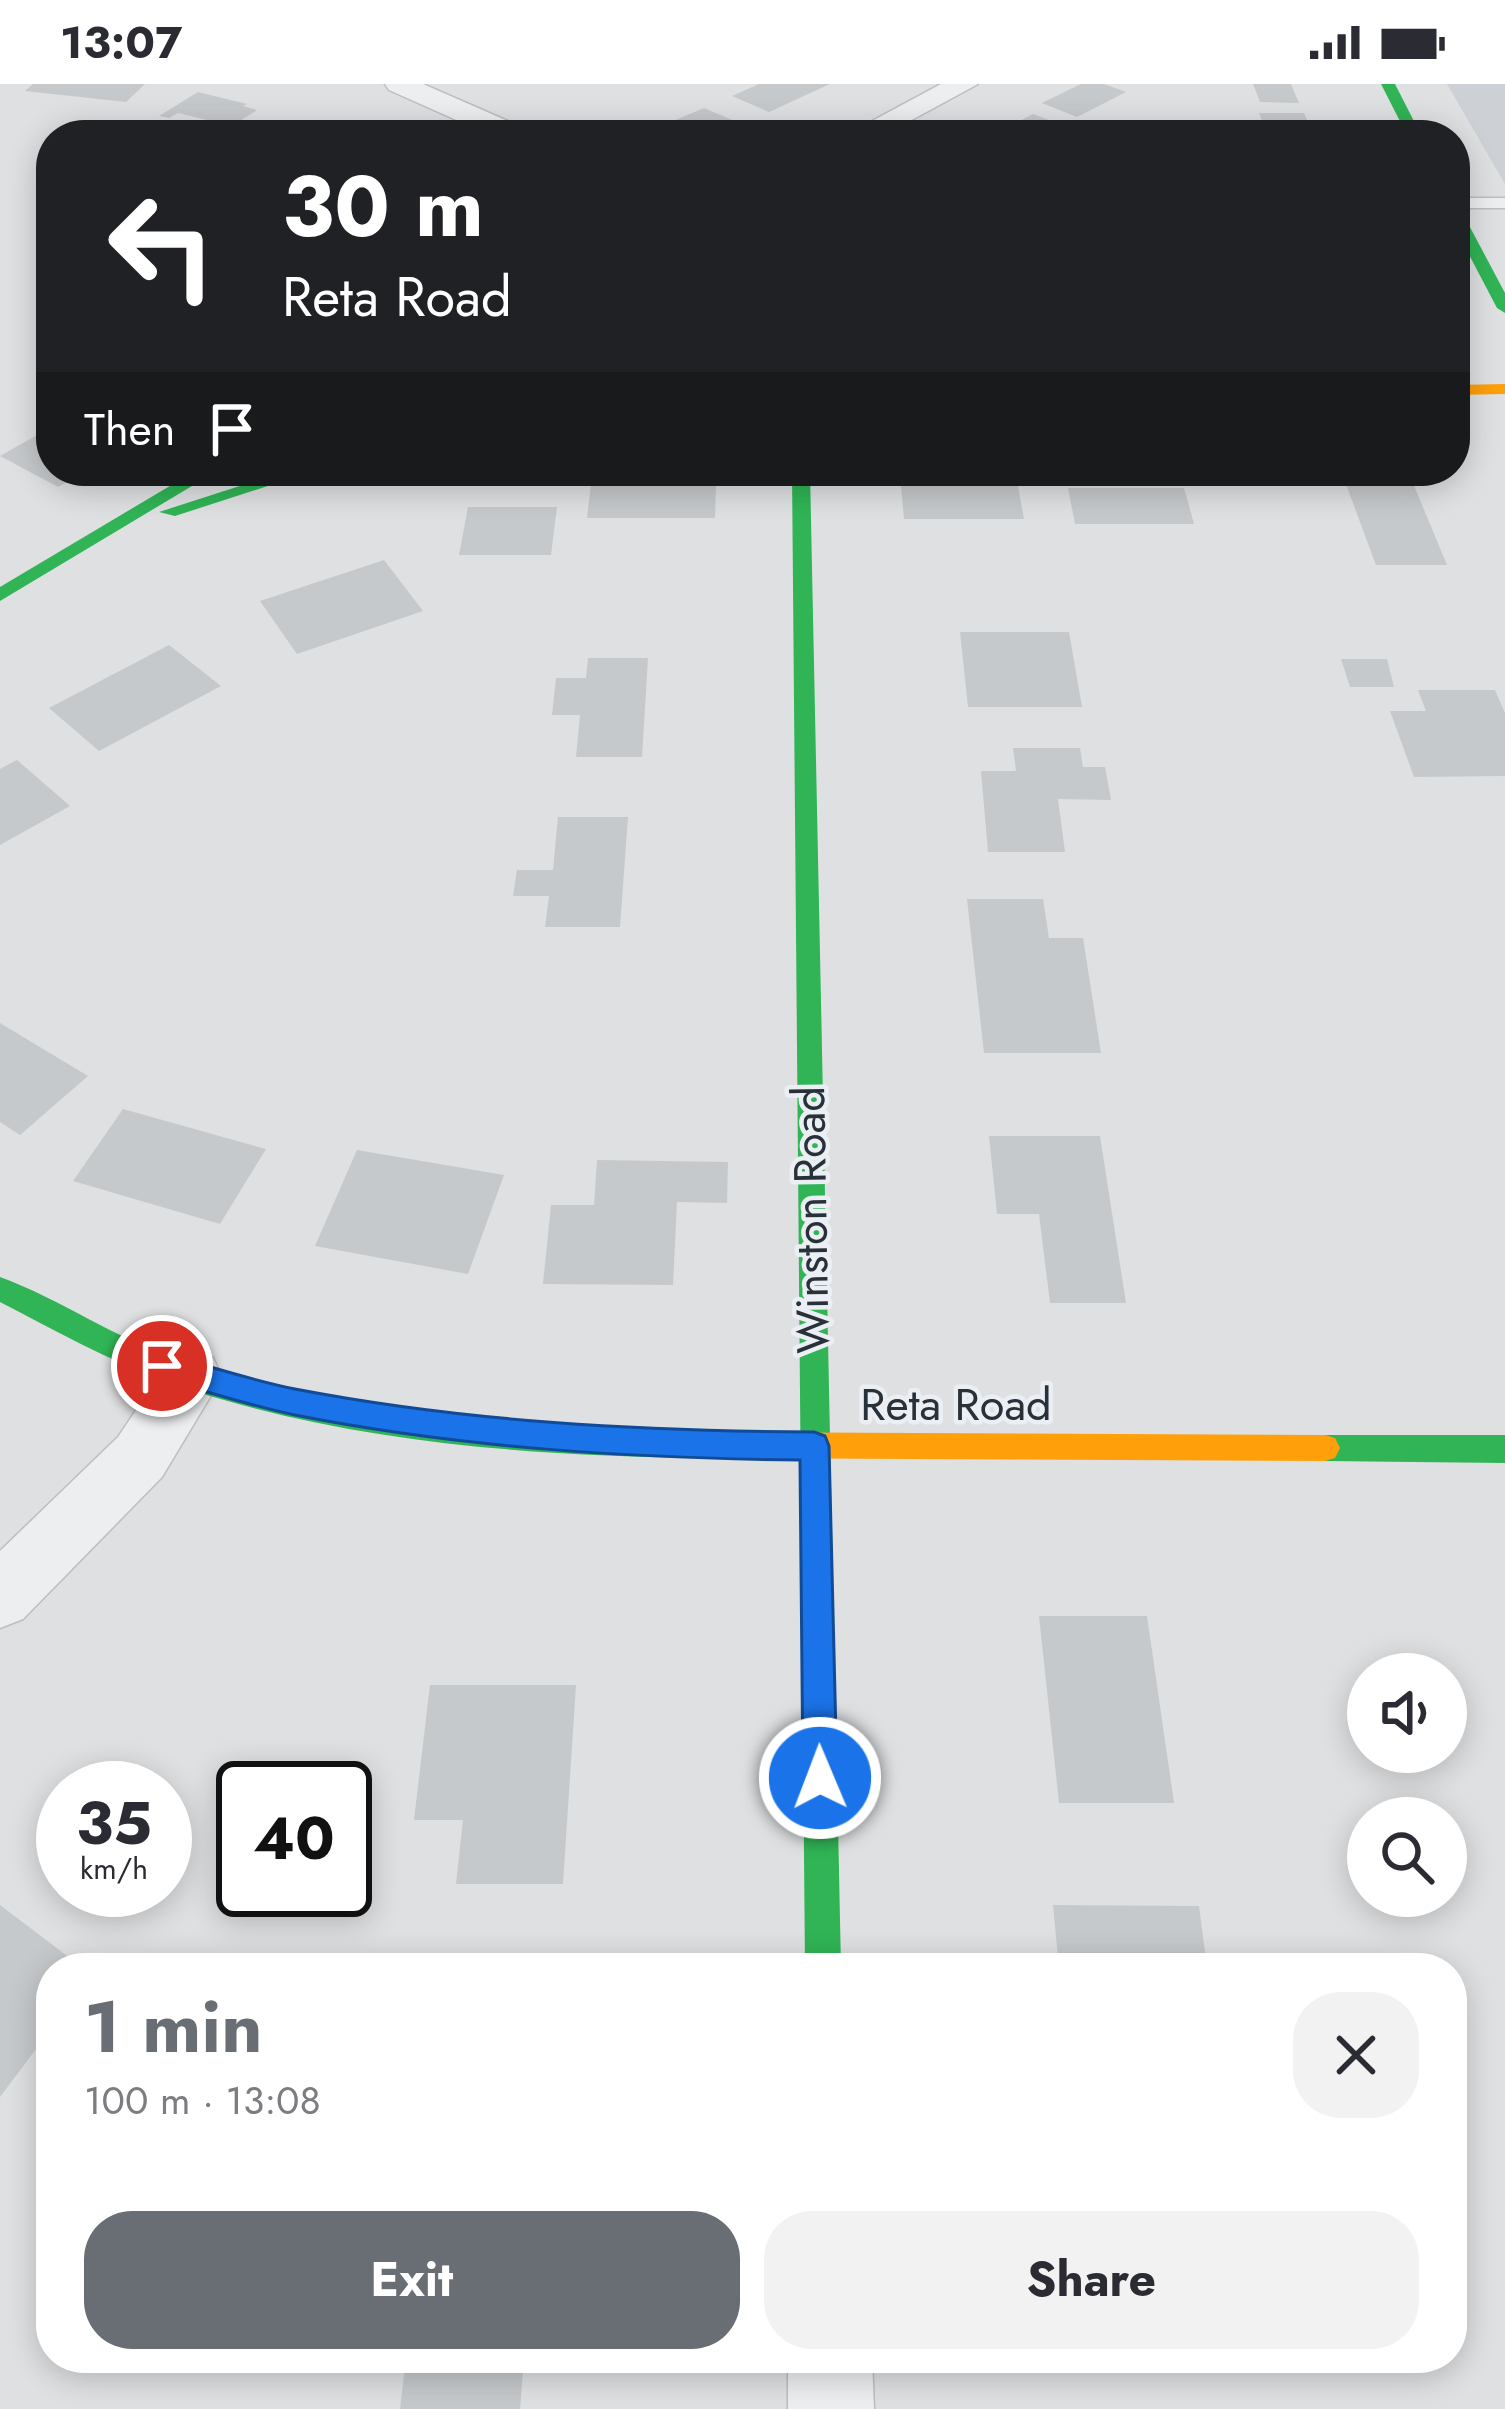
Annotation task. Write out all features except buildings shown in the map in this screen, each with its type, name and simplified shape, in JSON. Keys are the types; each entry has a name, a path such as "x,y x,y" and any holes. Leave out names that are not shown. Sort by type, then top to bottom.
{"main road":[{"path":"1388,84 1406,120"},
{"path":"1470,242 1505,308"},
{"path":"1470,389 1505,389"},
{"path":"0,595 183,486"},
{"path":"112,528 254,486"},
{"name":"Winston Road","path":"801,486 823,1953"},
{"name":"Reta Road","path":"0,1289 132,1354 192,1377 290,1401 412,1422 637,1445 1505,1449"}],"street":[{"path":"399,84 481,120"},
{"path":"891,120 964,84"},
{"path":"0,1596 140,1457 192,1377"},
{"path":"830,2373 830,2409"}],"lane":[{"path":"1470,203 1505,203"}],"shaded area":[{"path":"1447,84 1505,84 1505,184 1470,120"}],"traffic: fast":[{"path":"1388,84 1406,120"},
{"path":"1470,242 1505,308"},
{"path":"0,595 183,486"},
{"path":"168,512 255,486"},
{"path":"801,486 823,1953"},
{"path":"0,1289 142,1359 191,1377 313,1407 513,1436 706,1445"},
{"path":"1325,1448 1505,1449"}],"traffic: slow":[{"path":"1470,390 1505,389"},
{"path":"706,1445 1325,1448"}],"route":[{"path":"162,1366 290,1401 412,1422 637,1445 814,1446 820,1778"}]}
